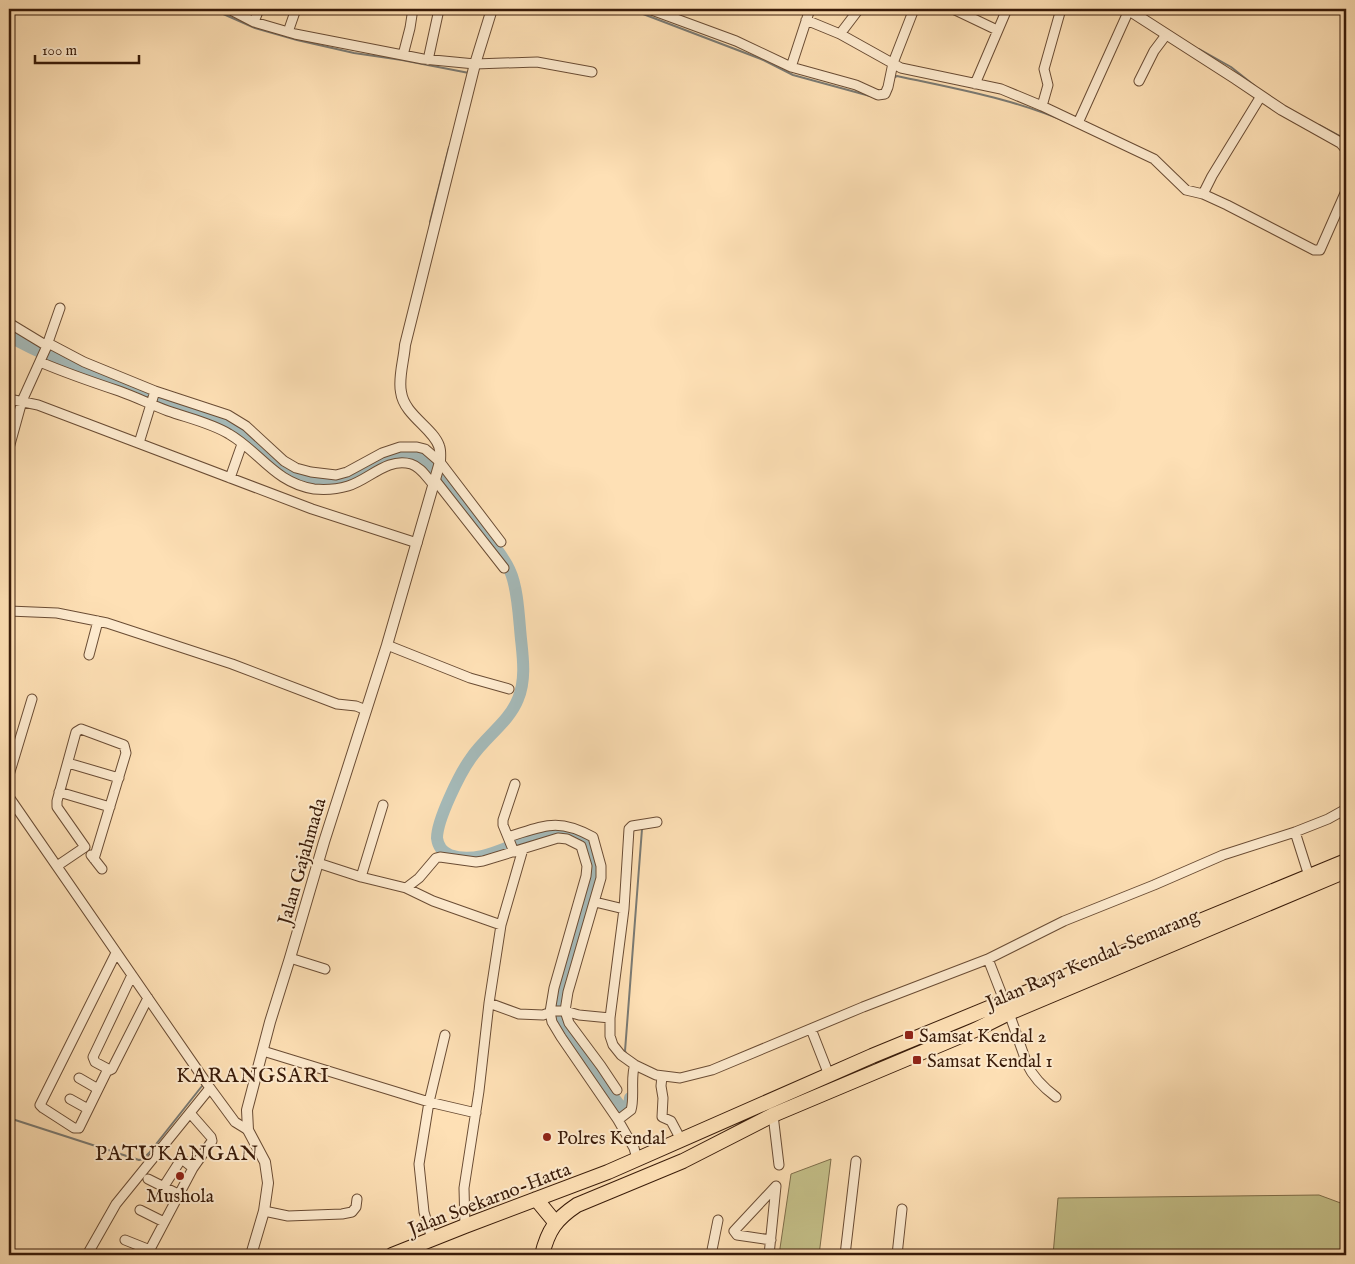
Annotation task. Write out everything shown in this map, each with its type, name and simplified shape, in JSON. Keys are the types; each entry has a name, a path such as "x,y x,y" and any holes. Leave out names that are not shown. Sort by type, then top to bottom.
{"highway":[{"name":"Jalan Raya Kendal-Semarang","path":"1186,933 1309,876 1346,861"},
{"name":"Jalan Raya Kendal-Semarang","path":"764,1103 829,1075 1007,1008 1186,933 1346,871"},
{"name":"Jalan Raya Kendal-Semarang","path":"743,1130 773,1115 958,1037 1007,1008"},
{"name":"Jalan Soekarno-Hatta","path":"392,1255 595,1177 674,1140 764,1103"},
{"name":"Jalan Soekarno-Hatta","path":"555,1222 577,1205 654,1174 743,1130"},
{"path":"536,1199 555,1222 546,1239 542,1255"}],"street":[{"path":"229,9 254,22 288,32 428,60 475,64 537,62 592,72"},
{"path":"254,22 260,9"},
{"path":"288,32 296,9"},
{"path":"436,459 440,448 436,440 404,402 401,392 401,381 406,345 475,64 492,9"},
{"path":"791,67 810,9"},
{"path":"840,34 859,9"},
{"path":"655,10 736,41 791,67 856,85 881,95 885,94 888,87 892,63 914,9"},
{"path":"953,9 997,30"},
{"path":"975,84 997,30 1008,9"},
{"path":"1042,106 1048,85 1044,69 1061,9"},
{"path":"1078,123 1128,9 1282,110 1341,143 1346,149"},
{"path":"403,55 412,14"},
{"path":"428,60 438,14"},
{"path":"806,20 840,34 892,63 907,69 1001,90 1042,106 1154,159 1186,190 1203,194 1227,205 1314,250 1320,250 1346,191"},
{"path":"1140,81 1154,51 1166,35"},
{"path":"1203,194 1261,96"},
{"path":"9,448 22,402 47,346 60,308"},
{"path":"9,324 47,346 84,362 230,434 274,472 293,483 315,489 334,489 348,486 385,467 404,463 412,464 435,480 504,568"},
{"path":"41,360 153,397 228,415 246,426 284,460 296,468 311,472 336,475 347,472 382,453 400,447 417,447 436,459 501,542"},
{"path":"139,443 153,397"},
{"path":"9,400 38,405 312,509 411,541"},
{"path":"230,478 242,444"},
{"name":"Jalan Gajahmada","path":"250,1255 264,1211 268,1183 265,1162 248,1130 247,1110 262,1051 290,958 326,866 361,708 387,645 411,541 435,480 436,459"},
{"path":"9,611 58,613 98,620 232,664 338,704 361,708"},
{"path":"88,655 98,620"},
{"path":"387,645 470,678 509,689"},
{"path":"9,775 32,699"},
{"path":"94,859 126,753 124,745 81,729 76,732 59,792 57,807 85,847 94,859 102,869"},
{"path":"68,763 119,778"},
{"path":"513,850 503,826 503,820 515,784"},
{"path":"59,792 110,806"},
{"path":"9,797 210,1088 235,1122 248,1130"},
{"path":"361,877 383,805"},
{"path":"658,822 632,826 629,829 624,909 610,1018 610,1036 613,1045 632,1064 662,1076 683,1078 712,1070 988,959 1064,921 1223,855 1295,832 1328,819 1346,809"},
{"path":"508,838 547,825 569,826 587,842 601,866 601,878 595,902 568,992 552,1022 620,1118 634,1148 641,1155"},
{"path":"1295,832 1309,876"},
{"path":"406,888 419,878 436,858 476,862 558,838 587,842"},
{"path":"587,842 586,876 554,988 558,1012 569,1023 617,1090"},
{"path":"57,866 85,847"},
{"path":"465,1226 464,1188 476,1114 489,1002 501,925 523,849"},
{"path":"326,866 406,888 433,901 501,925"},
{"path":"595,902 624,909"},
{"path":"116,953 40,1105 43,1108 79,1128 98,1088 108,1070 112,1069 148,998"},
{"path":"290,958 325,968"},
{"path":"988,959 1030,1071 1045,1089 1056,1097"},
{"path":"108,1070 95,1062 93,1057 132,975"},
{"path":"489,1002 519,1014 543,1015 558,1012 610,1018"},
{"path":"811,1029 829,1075"},
{"path":"432,1239 424,1212 419,1164 429,1102 445,1035"},
{"path":"262,1051 429,1102 476,1114"},
{"path":"620,1118 631,1110 634,1088 632,1064"},
{"path":"662,1076 660,1086 663,1098 661,1115 663,1118 671,1121 674,1140"},
{"path":"80,1078 98,1088"},
{"path":"87,1255 116,1204 210,1088"},
{"path":"70,1099 88,1108"},
{"path":"126,1240 148,1252 193,1168 212,1142 211,1137 190,1113"},
{"path":"773,1115 778,1165"},
{"path":"164,1186 180,1161 183,1160 193,1168"},
{"path":"845,1255 856,1161"},
{"path":"148,1179 178,1194"},
{"path":"769,1255 771,1240 773,1222 776,1186 734,1231 737,1235 771,1240"},
{"path":"264,1211 288,1216 342,1214 352,1212 356,1207 357,1199"},
{"path":"898,1255 902,1209"},
{"path":"140,1210 164,1222"},
{"path":"711,1255 718,1220"}],"shaded area":[{"path":"831,1159 819,1255 779,1255 791,1174"},
{"path":"1319,1195 1346,1205 1346,1255 1053,1255 1058,1198"}],"waterway":[{"path":"212,9 255,28 297,40 354,53 469,73"},
{"path":"630,9 761,59 793,75 870,96"},
{"path":"1137,9 1144,14"},
{"path":"1199,49 1231,67 1255,86"},
{"path":"893,78 897,76 1007,101 1071,124"},
{"path":"1319,125 1343,138 1345,141"},
{"path":"430,222 449,147"},
{"path":"9,336 53,358 176,407 224,421 240,432 269,458 301,478 318,482 332,482 351,478 383,461 400,455 418,457 441,476 504,560 513,578 518,604 523,669 521,692 514,707 477,750 455,785 438,830 438,844 447,854 461,858 473,858 496,852 541,835 563,834 585,839 591,851 591,885 583,924 560,994 559,1017 563,1027 624,1111 629,1107 630,1098"},
{"path":"627,1055 625,1051 642,829"},
{"path":"9,1118 139,1160 149,1153 202,1086"}],"place":[{"name":"Samsat Kendal 2","path":"909,1035"},
{"name":"Samsat Kendal 1","path":"917,1060"},
{"name":"Polres Kendal","path":"547,1137"},
{"name":"Mushola","path":"180,1176"}],"district":[{"name":"KARANGSARI","path":"253,1075"},
{"name":"PATUKANGAN","path":"177,1153"}]}
